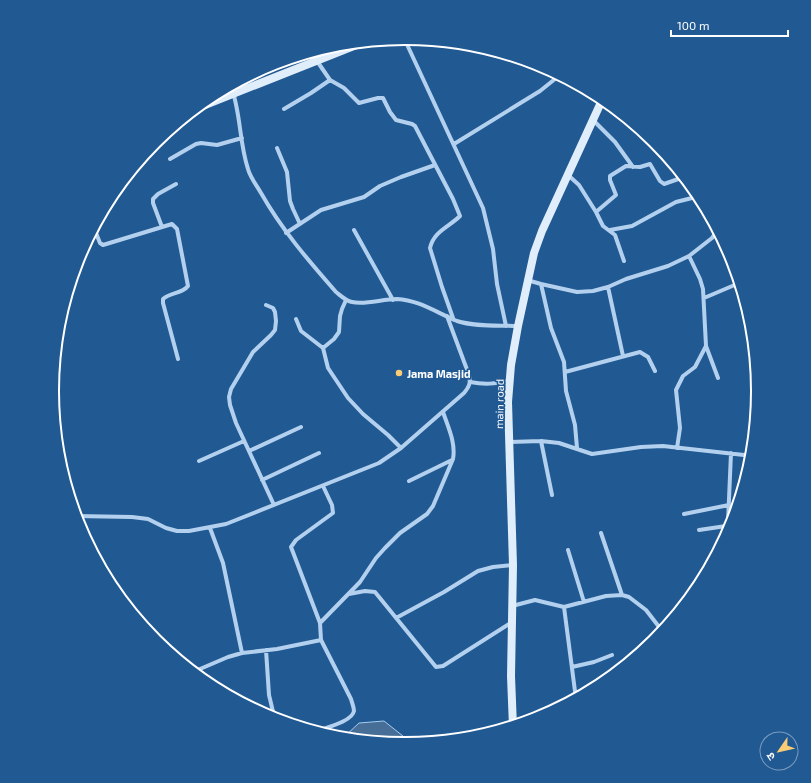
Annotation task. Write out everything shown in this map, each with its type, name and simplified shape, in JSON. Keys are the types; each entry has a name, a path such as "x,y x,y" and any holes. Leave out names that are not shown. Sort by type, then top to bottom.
{"main road":[{"path":"243,86 338,52"},
{"name":"main road","path":"513,721 511,676 513,565 508,402 511,365 527,280 534,253 542,231 600,105"}],"street":[{"path":"407,45 454,144 485,215 492,242 497,284 506,326"},
{"path":"317,60 330,80 344,88 359,104 378,98 383,98 396,120 415,126 436,165 460,213 458,218 439,231 432,241 430,248 453,318"},
{"path":"454,144 540,91 555,79"},
{"path":"284,109 330,80"},
{"path":"233,90 248,171 286,233 336,292 351,302 360,303 398,299 420,304 447,316 468,323 518,326"},
{"path":"593,120 615,142 633,167"},
{"path":"170,159 196,144 201,143 217,145 242,138"},
{"path":"277,148 288,179 290,201 300,224"},
{"path":"596,212 616,195 610,176 626,166 640,167 650,164 660,181 664,184 678,179"},
{"path":"286,233 321,210 364,196 380,186 400,177 436,165"},
{"path":"568,175 579,185 603,226 616,235 624,260"},
{"path":"162,226 153,203 153,199 158,194 176,184"},
{"path":"610,230 632,226 676,202 693,198"},
{"path":"97,235 100,243 104,245 162,226 172,224 177,229 188,286 184,291 167,295 163,299 163,304 178,359"},
{"path":"354,230 393,300"},
{"path":"527,280 577,292 593,291 668,266 689,256 714,235"},
{"path":"689,256 700,279 704,298 706,346 718,378"},
{"path":"541,284 551,328 564,362 566,391 575,425 577,448"},
{"path":"704,298 735,285"},
{"path":"608,287 623,356"},
{"path":"323,348 334,339 339,332 340,316 346,300"},
{"path":"266,305 273,308 275,312 275,330 253,352 231,389 229,397 232,411 244,441 274,505"},
{"path":"82,516 132,517 148,519 178,532 210,528 226,524 379,463 401,448 443,412 469,387 469,375 447,316"},
{"path":"296,319 301,331 323,348 328,368 348,398 363,414 401,448"},
{"path":"677,448 680,428 676,390 683,376 695,367 706,346"},
{"path":"565,372 640,352 644,353 648,357 656,371"},
{"path":"470,382 491,384 510,380"},
{"path":"320,623 360,582 376,558 385,548 400,533 427,514 433,506 453,459 454,452 453,443 443,412"},
{"path":"249,451 301,427"},
{"path":"199,461 244,441"},
{"path":"541,441 552,495"},
{"path":"510,442 541,441 559,443 592,454 641,447 663,446 746,455"},
{"path":"262,480 319,453"},
{"path":"728,518 730,453"},
{"path":"409,480 453,459"},
{"path":"323,486 332,505 333,513 296,540 291,547 320,623 321,640 351,699 354,708 354,713 351,717 325,728"},
{"path":"684,514 729,505"},
{"path":"699,530 725,526"},
{"path":"210,528 223,563 242,653"},
{"path":"601,533 622,595"},
{"path":"568,550 584,602"},
{"path":"396,618 444,592 478,571 493,567 513,565"},
{"path":"348,594 365,591 375,592 436,668 443,666 512,621"},
{"path":"512,606 535,600 564,607 606,596 622,595 629,597 646,610 659,627"},
{"path":"564,607 575,694"},
{"path":"199,669 228,657 242,653 321,640"},
{"path":"266,650 268,695 273,712"},
{"path":"572,667 594,662 612,655"}],"water":[{"path":"384,721 405,738 348,733 359,723"}],"place":[{"name":"Jama Masjid","path":"399,373"}]}
